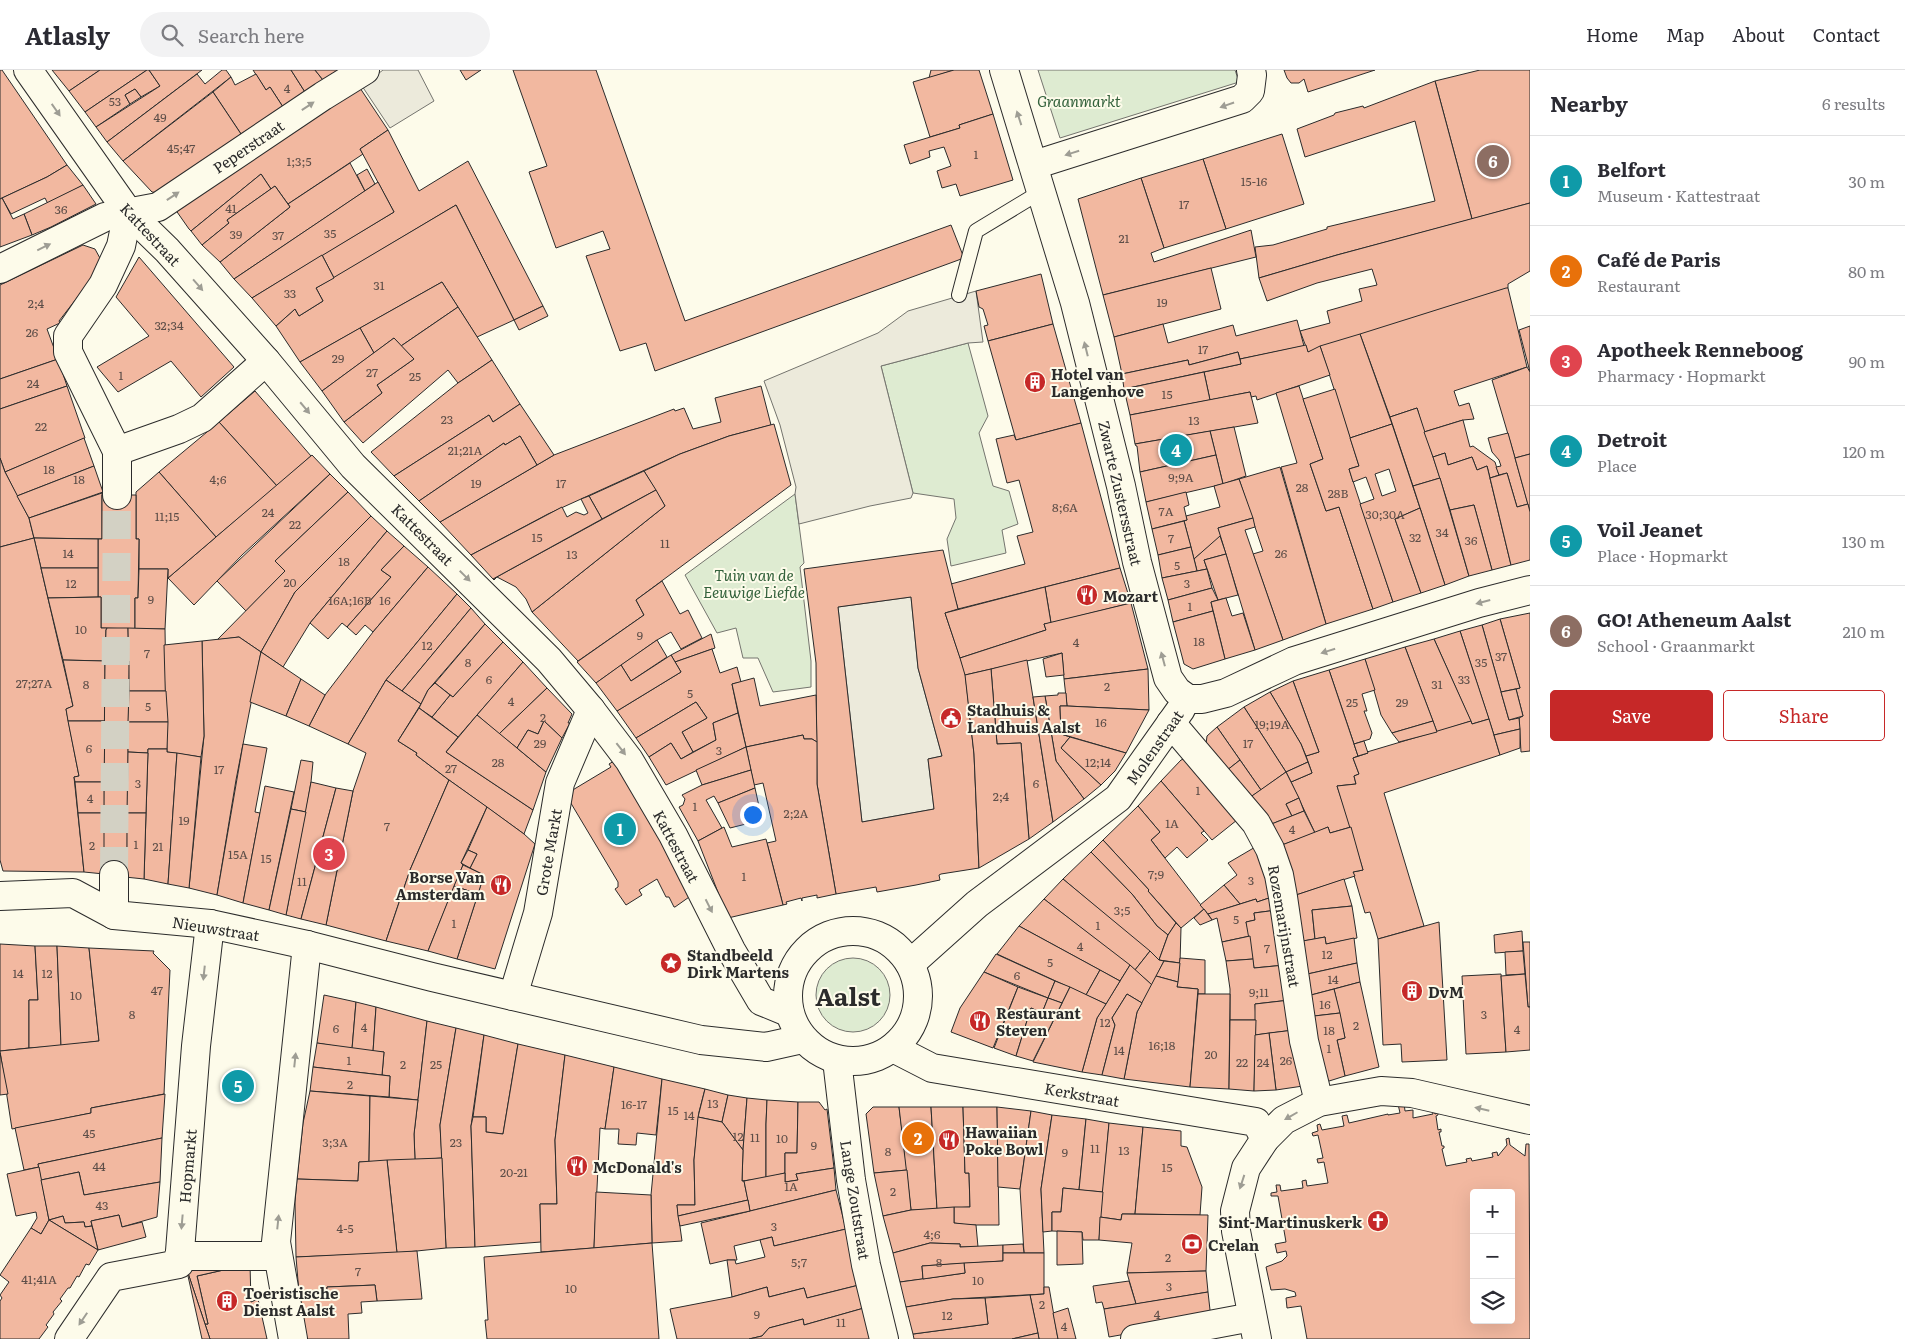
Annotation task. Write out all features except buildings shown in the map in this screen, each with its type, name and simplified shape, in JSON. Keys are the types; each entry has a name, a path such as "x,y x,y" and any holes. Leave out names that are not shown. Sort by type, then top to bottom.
{"street":[{"name":"Kattestraat","path":"28,70 128,212 167,250 266,361 353,466 549,660 591,710 629,760 673,835 731,950 761,1001 788,1012"},
{"name":"Peperstraat","path":"0,269 105,217 158,207 315,101 365,70"},
{"path":"1004,70 1034,165 1242,99 1250,91 1252,74 1250,70"},
{"name":"Zwarte Zustersstraat","path":"1034,165 1075,303 1121,486 1137,562 1168,678 1177,691 1188,699"},
{"path":"117,494 117,451 68,352 68,336 110,272 121,246 128,212"},
{"path":"117,451 179,429 202,418 266,361"},
{"name":"Molenstraat","path":"910,964 977,904 1118,798 1188,699 1202,699 1226,693 1294,661 1478,603 1530,590"},
{"name":"Grote Markt","path":"513,996 538,912 560,783 591,710"},
{"name":"Rozemarijnstraat","path":"1171,723 1256,823 1270,848 1279,875 1304,1042 1319,1102"},
{"path":"114,875 114,915"},
{"name":"Nieuwstraat","path":"0,896 73,893 114,915 210,924 307,945 513,996"},
{"name":"Hopmarkt","path":"179,1256 196,1046 210,924"},
{"path":"857,930 878,935 896,946 910,964 917,981 918,999 915,1018 906,1034 893,1048 876,1058 856,1062 837,1060 818,1052 802,1039 794,1026 788,1012 789,981 800,956 816,941 836,933 857,930"},
{"path":"293,1339 276,1242 307,945"},
{"path":"513,996 701,1040 766,1047 802,1039"},
{"name":"Kerkstraat","path":"893,1048 932,1068 1256,1122 1265,1139"},
{"name":"Lange Zoutstraat","path":"837,1060 851,1180 866,1265 884,1339"},
{"path":"1135,1339 1254,1328 1236,1231 1235,1211 1246,1168 1265,1139 1284,1120 1319,1102 1381,1090 1412,1093 1530,1120"},
{"path":"69,1339 110,1277 179,1264 179,1256 278,1256"}],"lane":[{"path":"959,295 976,231 1042,191"}],"green space":[{"name":"Graanmarkt","path":"1038,70 1235,70 1239,82 1060,138"},
{"path":"968,343 988,416 979,433 993,486 1009,491 1018,524 1002,530 1006,553 951,566 947,539 956,518 954,499 913,493 881,366"},
{"name":"Tuin van de Eeuwige Liefde","path":"795,494 804,563 800,567 811,661 811,687 773,692 758,658 743,658 736,628 717,633 685,575"},
{"path":"853,958 874,964 884,974 890,995 884,1016 874,1026 853,1032 832,1026 822,1016 816,995 822,974 832,964"}],"shaded area":[{"path":"383,70 418,70 434,101 390,128 362,86"},
{"path":"976,291 983,342 968,343 881,366 913,493 911,498 799,524 795,494 796,487 780,425 764,381 878,333 908,311"},
{"path":"911,597 918,668 942,756 928,759 934,809 862,822 838,607"}],"tunnel":[{"path":"114,875 117,495"}],"place":[{"name":"GO! Atheneum Aalst","path":"1493,161"},
{"name":"Hotel van Langenhove","path":"1035,382"},
{"name":"Detroit","path":"1176,450"},
{"name":"Mozart","path":"1087,595"},
{"name":"Stadhuis & Landhuis Aalst","path":"951,718"},
{"name":"Belfort","path":"620,829"},
{"name":"Apotheek Renneboog","path":"329,854"},
{"name":"Borse Van Amsterdam","path":"501,885"},
{"name":"Standbeeld Dirk Martens","path":"671,963"},
{"name":"DvM","path":"1412,991"},
{"name":"Restaurant Steven","path":"980,1021"},
{"name":"Voil Jeanet","path":"238,1086"},
{"name":"Café de Paris","path":"918,1138"},
{"name":"Hawaiian Poke Bowl","path":"949,1140"},
{"name":"McDonald's","path":"577,1166"},
{"name":"Sint-Martinuskerk","path":"1378,1221"},
{"name":"Crelan","path":"1192,1244"},
{"name":"Toeristische Dienst Aalst","path":"227,1301"}],"district":[{"name":"Aalst","path":"848,995"}]}
